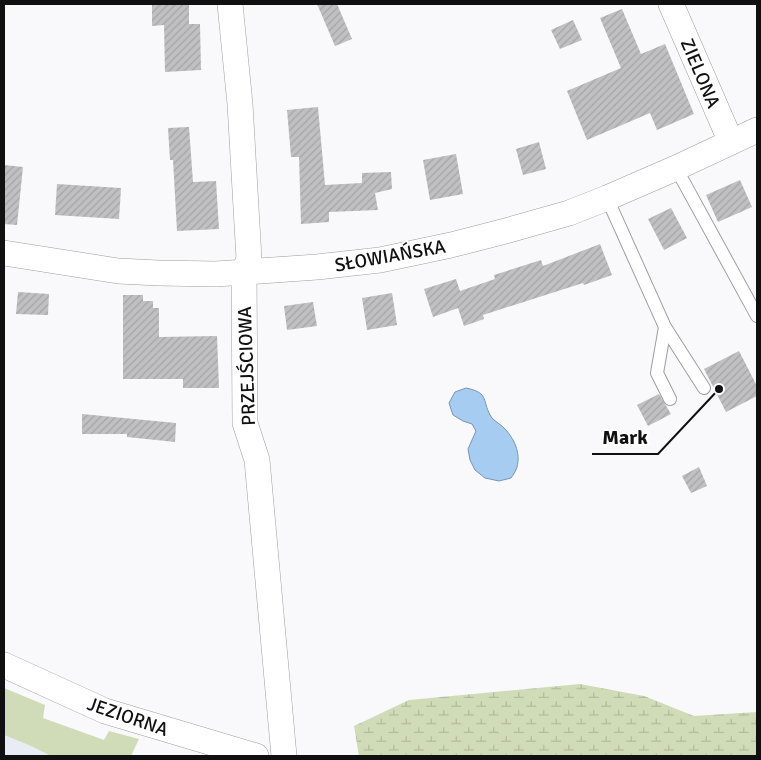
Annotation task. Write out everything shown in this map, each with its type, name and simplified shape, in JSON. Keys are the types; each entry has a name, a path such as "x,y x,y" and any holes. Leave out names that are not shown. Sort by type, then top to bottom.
{"street":[{"name":"PRZEJŚCIOWA","path":"230,4 240,104 248,259 244,271 245,423 257,460 284,756"},
{"name":"ZIELONA","path":"671,4 731,142"},
{"name":"SŁOWIAŃSKA","path":"4,252 118,271 159,273 206,274 317,267 380,260 509,230 569,213 676,168 757,130"},
{"name":"JEZIORNA","path":"4,665 105,711 256,756"}],"lane":[{"path":"676,168 757,316"},
{"path":"606,198 665,327 704,388"},
{"path":"665,327 657,373 670,399"}],"shaded area":[{"path":"4,735 31,746 51,756 4,756"}],"green space":[{"path":"580,684 644,696 694,716 757,712 757,756 359,756 354,726 409,700"},
{"path":"4,688 45,705 43,718 104,740 109,731 139,739 131,756 51,756 4,735"}],"water":[{"path":"466,388 482,395 492,418 504,428 514,441 518,462 511,478 499,481 485,478 475,470 470,460 468,449 476,431 472,424 453,415 449,403 455,392"}],"building":[{"path":"152,4 189,4 189,24 200,24 201,70 165,72 164,25 152,26"},
{"path":"317,4 337,4 352,39 335,46"},
{"path":"622,9 641,54 665,44 694,114 657,130 650,113 587,140 567,91 621,68 600,18"},
{"path":"573,20 582,40 560,49 551,30"},
{"path":"318,107 325,185 362,183 362,173 391,172 392,189 375,193 378,210 329,212 329,222 301,224 299,157 291,157 287,110"},
{"path":"189,127 193,182 216,181 219,229 177,231 173,160 170,160 168,128"},
{"path":"539,142 546,169 523,175 516,149"},
{"path":"456,154 463,194 430,200 423,160"},
{"path":"4,165 23,167 17,225 4,224"},
{"path":"740,180 752,207 718,222 706,195"},
{"path":"57,184 121,188 119,219 55,215"},
{"path":"671,208 687,238 664,250 648,219"},
{"path":"600,244 612,275 483,315 484,319 464,326 458,308 433,317 424,289 456,279 460,291 495,279 494,275 541,260 543,266"},
{"path":"18,292 49,294 48,315 16,314"},
{"path":"392,293 397,325 367,330 362,298"},
{"path":"123,295 143,295 143,301 153,301 153,308 159,308 159,337 217,336 219,388 183,388 183,379 123,379"},
{"path":"313,302 317,326 287,330 284,306"},
{"path":"739,351 757,386 757,396 726,412 704,369"},
{"path":"659,394 671,414 648,426 637,405"},
{"path":"82,414 176,423 175,442 127,437 127,434 82,434"},
{"path":"699,467 707,486 691,493 682,476"}],"place":[{"name":"Mark","path":"719,389"}]}
